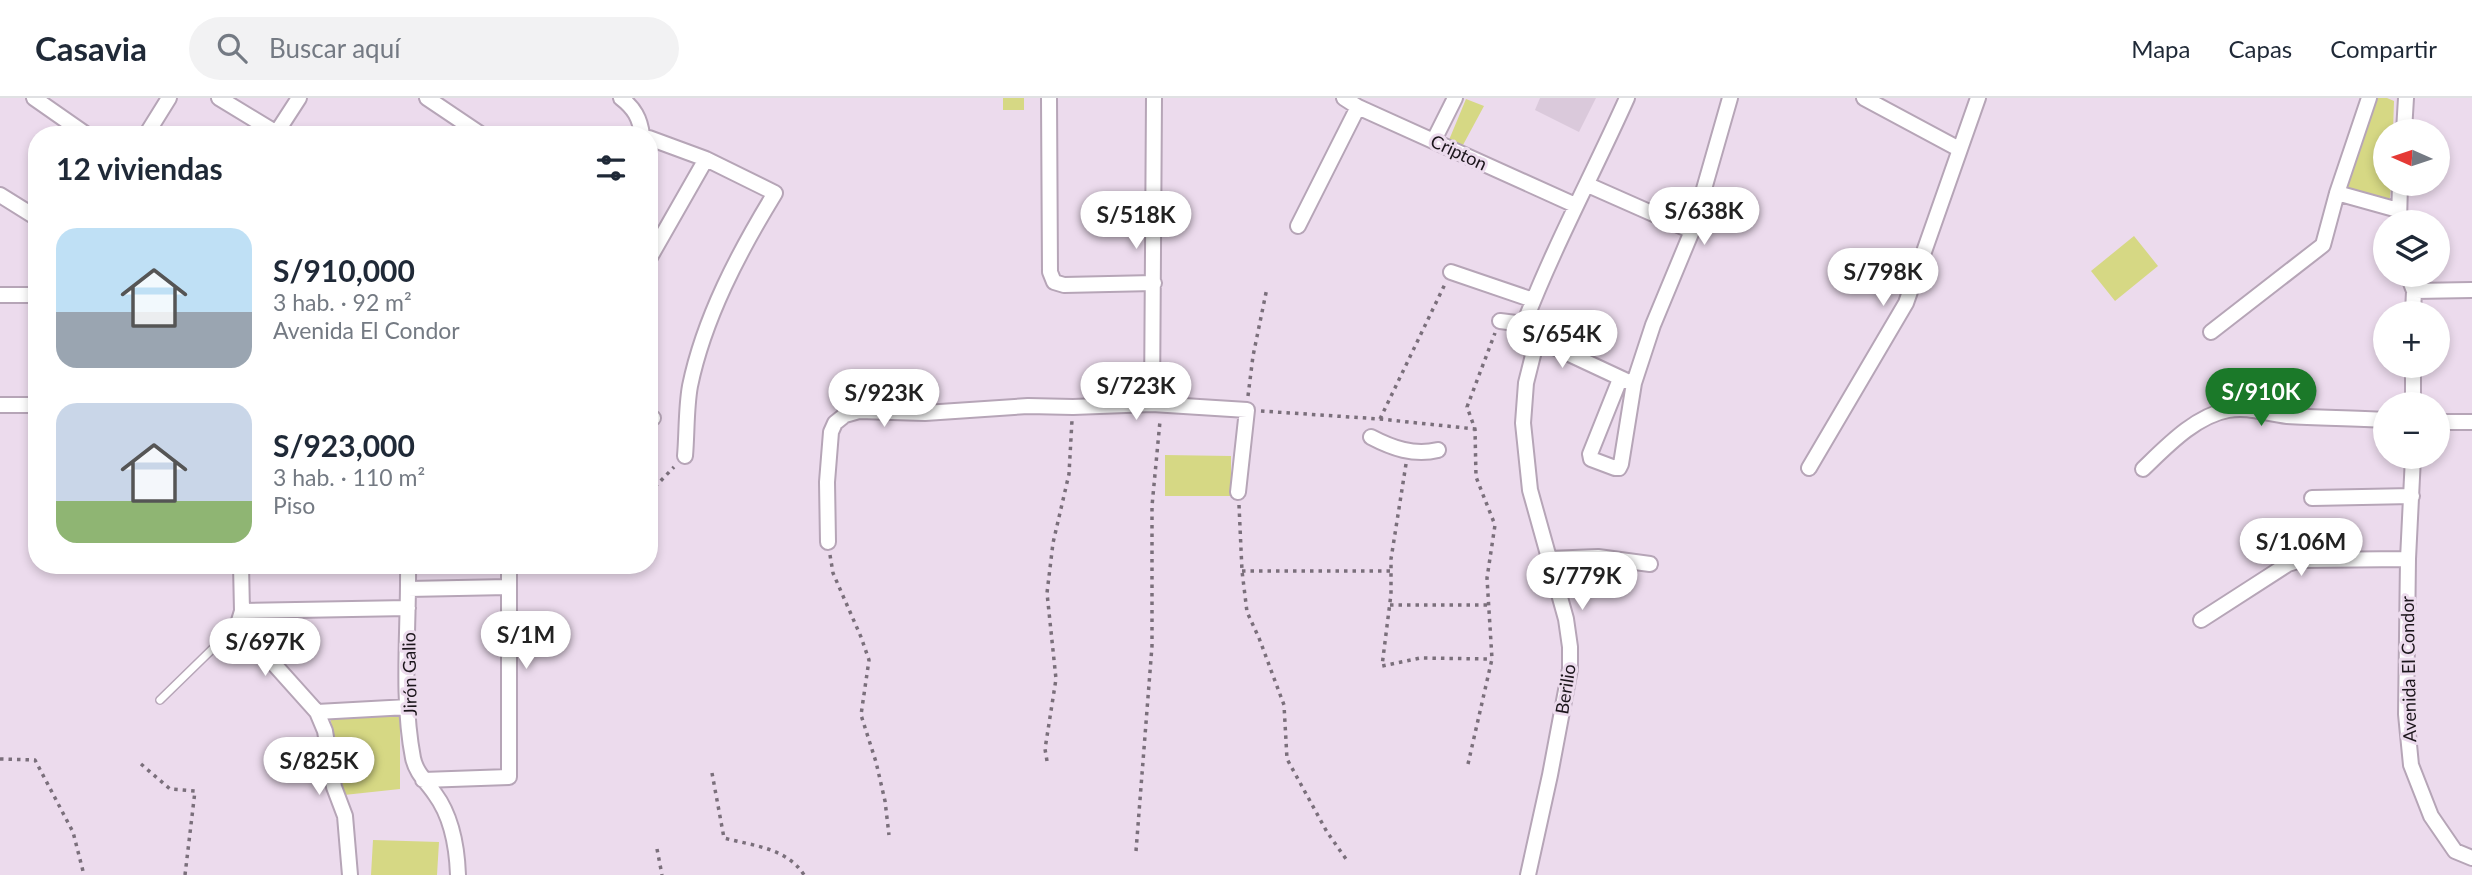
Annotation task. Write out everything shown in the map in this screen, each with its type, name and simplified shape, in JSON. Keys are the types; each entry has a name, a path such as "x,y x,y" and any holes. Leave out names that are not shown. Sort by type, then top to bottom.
{"street":[{"path":"34,98 74,126"},
{"path":"152,126 169,98"},
{"path":"219,98 264,126"},
{"path":"282,126 299,98"},
{"path":"427,98 469,126"},
{"path":"621,98 632,106 641,126"},
{"path":"1049,98 1050,272 1054,282 1064,285 1154,283"},
{"path":"1154,98 1157,404"},
{"name":"Cripton","path":"1344,98 1358,107 1575,205"},
{"path":"1434,140 1455,98"},
{"path":"1524,324 1575,205 1588,185 1627,98"},
{"path":"1627,381 1621,464 1619,468 1615,468 1591,459 1590,454 1653,325 1692,231 1730,98"},
{"path":"1864,98 1959,149"},
{"path":"1809,468 1906,303 1978,98"},
{"path":"2211,332 2323,245 2337,193 2369,98"},
{"path":"2405,119 2406,98"},
{"path":"1298,226 1358,107"},
{"path":"658,141 706,159 775,193 733,267 697,356 689,390 685,456"},
{"path":"658,243 706,159"},
{"path":"1588,185 1692,231"},
{"path":"2337,193 2382,210"},
{"path":"0,195 28,212"},
{"path":"1451,272 1534,300"},
{"path":"2412,287 2414,301"},
{"path":"2414,291 2472,290"},
{"path":"0,295 28,295"},
{"path":"1500,321 1524,324 1537,339 1627,381"},
{"name":"Berilio","path":"1528,875 1570,669 1566,619 1530,490 1523,423 1526,383 1537,339"},
{"path":"828,542 827,482 831,432 835,423 845,415 859,411 925,413 1028,406 1157,404 1247,410 1238,492"},
{"path":"0,405 28,405"},
{"path":"2143,469 2204,419 2226,411 2253,409 2283,415 2373,419"},
{"path":"2450,422 2472,422"},
{"path":"1371,437 1408,452 1426,453 1438,450"},
{"name":"Avenida El Condor","path":"2413,469 2408,559 2406,714 2411,765 2431,816 2455,851 2472,858"},
{"path":"2312,498 2412,496"},
{"path":"1548,559 1598,557 1650,564"},
{"path":"2201,620 2288,564 2301,560 2408,559"},
{"path":"242,574 240,618 317,712 325,731 334,787 345,816 350,875"},
{"name":"Jirón Galio","path":"408,574 408,707 413,761 448,816 458,875"},
{"path":"423,780 509,777 509,574"},
{"path":"408,589 508,587"},
{"path":"240,618 408,608"},
{"path":"317,712 408,707"}],"lane":[{"path":"160,700 240,618"}],"path":[{"path":"1371,437 1451,272"},
{"path":"1267,288 1253,356 1247,410 1475,429"},
{"path":"1468,764 1492,659 1487,578 1495,525 1476,477 1475,429 1467,407 1500,321"},
{"path":"1136,851 1152,646 1152,506 1157,404"},
{"path":"1046,761 1045,749 1056,679 1047,593 1053,543 1069,474 1073,407"},
{"path":"1408,452 1391,571 1390,605 1382,666 1420,658 1492,659"},
{"path":"658,484 685,456"},
{"path":"1238,492 1247,612 1284,705 1287,759 1327,832 1346,859"},
{"path":"828,542 833,573 869,660 861,715 876,762 889,835"},
{"path":"1242,571 1391,571"},
{"path":"1390,605 1488,605"},
{"path":"0,759 35,760 73,832 84,875"},
{"path":"141,764 170,789 195,791 185,875"},
{"path":"712,773 724,838 786,855 804,875"},
{"path":"657,849 662,875"}],"shaded area":[{"path":"1540,98 1596,98 1579,132 1535,110"}],"green space":[{"path":"1003,98 1024,98 1024,110 1003,110"},
{"path":"2374,98 2394,101 2393,119 2373,119 2373,196 2390,198 2379,202 2341,190"},
{"path":"1466,99 1484,106 1463,145 1449,140"},
{"path":"2134,236 2158,266 2115,301 2091,271"},
{"path":"1165,455 1231,456 1231,496 1165,496"},
{"path":"400,711 400,789 344,795 330,716"},
{"path":"373,840 439,842 437,875 371,875"}]}
